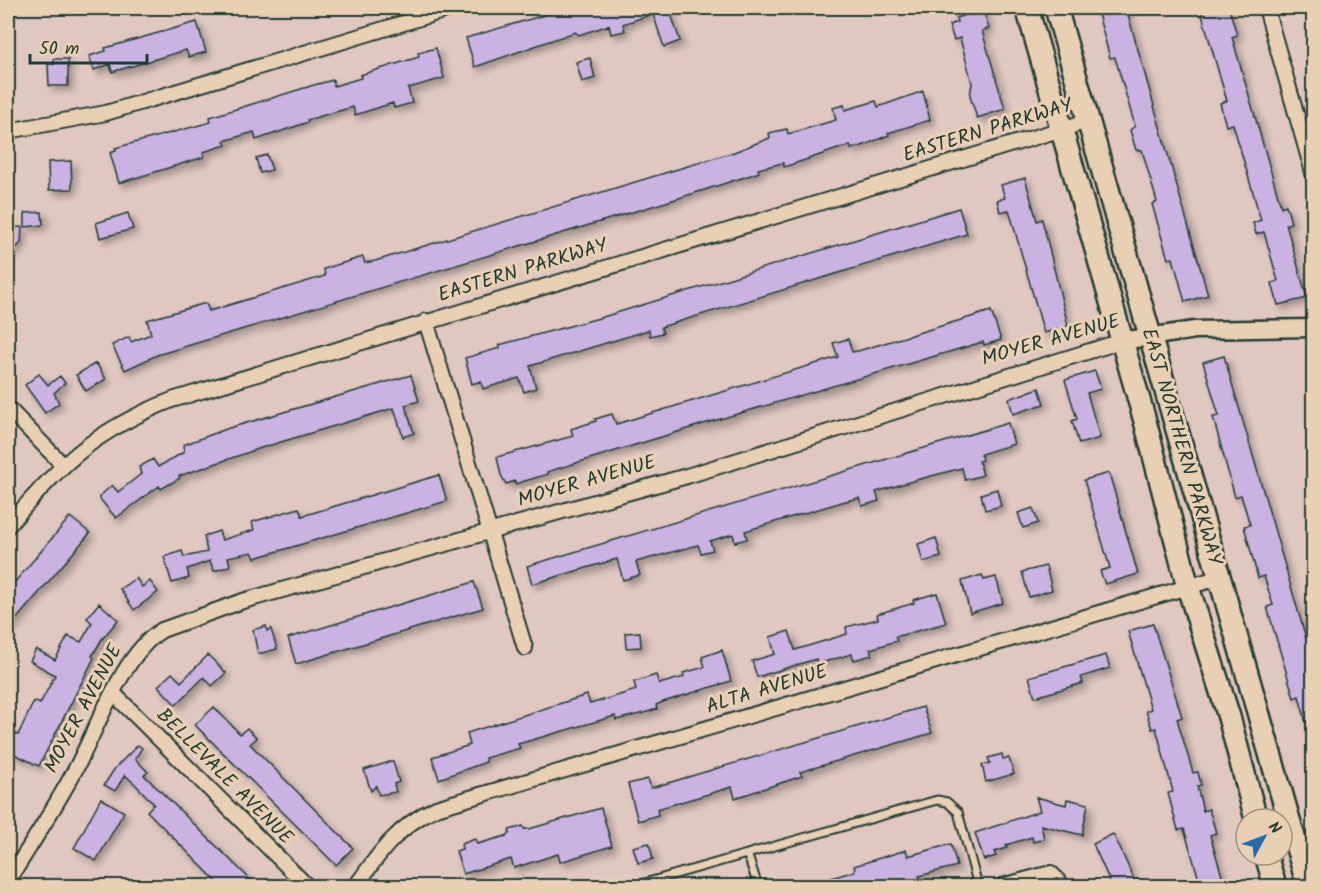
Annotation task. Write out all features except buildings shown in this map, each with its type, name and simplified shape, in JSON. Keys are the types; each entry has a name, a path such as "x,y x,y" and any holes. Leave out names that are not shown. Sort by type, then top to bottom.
{"main road":[{"name":"EAST NORTHERN PARKWAY","path":"1028,8 1122,340 1188,587 1253,807"},
{"name":"EAST NORTHERN PARKWAY","path":"1056,8 1308,886"},
{"path":"1269,867 1275,886"}],"street":[{"path":"8,131 66,123 106,113 406,14 453,8"},
{"path":"1266,8 1314,176"},
{"name":"EASTERN PARKWAY","path":"8,526 62,464 116,425 172,399 1088,121"},
{"path":"426,321 525,648"},
{"name":"MOYER AVENUE","path":"8,881 46,823 139,649 150,637 178,623 243,601 336,577 489,531 687,476 1122,340 1205,330 1314,328"},
{"path":"8,408 62,464"},
{"name":"ALTA AVENUE","path":"357,886 392,838 407,824 436,808 1218,578"},
{"name":"BELLEVALE AVENUE","path":"114,694 307,886"},
{"path":"1002,886 1051,873 1059,881"}],"lane":[{"path":"634,886 748,856 937,800 947,802 958,812 978,886"},
{"path":"748,856 758,886"}]}
